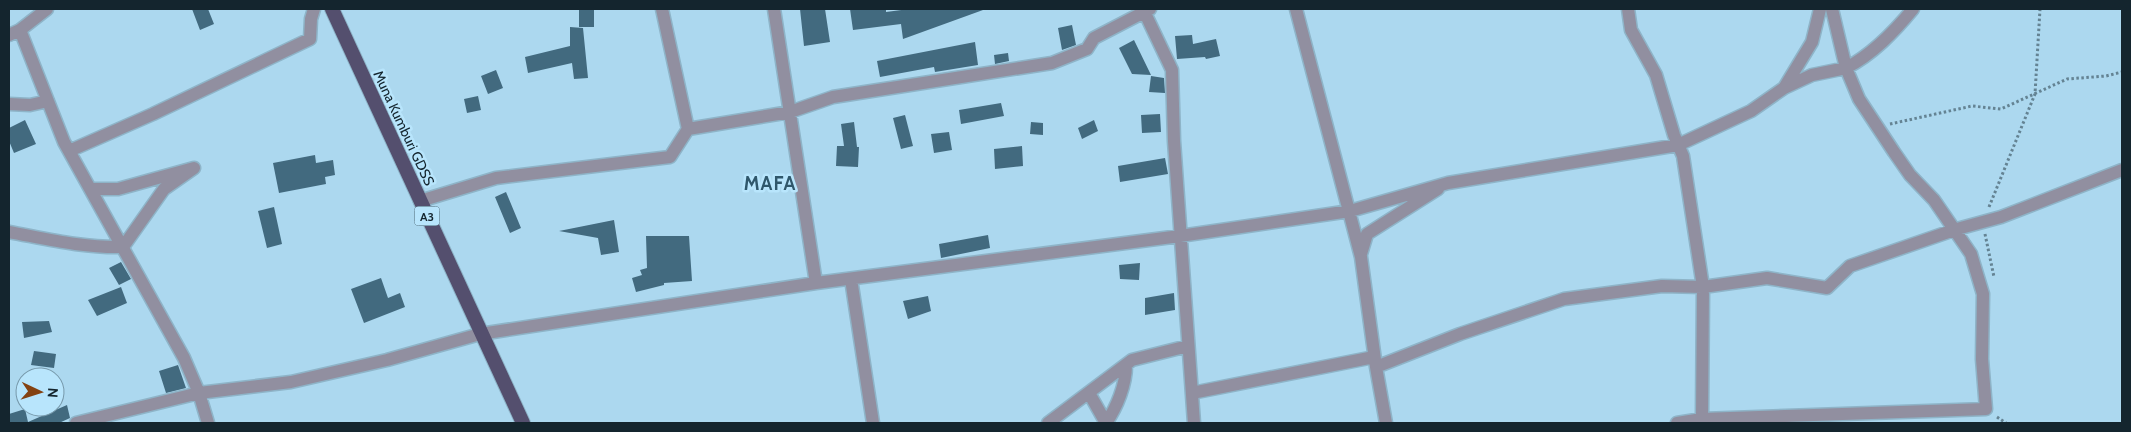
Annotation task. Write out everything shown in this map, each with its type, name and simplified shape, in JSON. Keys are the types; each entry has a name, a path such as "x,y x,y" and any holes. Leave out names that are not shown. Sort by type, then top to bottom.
{"highway":[{"name":"Muna Kumburi GDSS","path":"332,9 480,334 523,423"}],"street":[{"path":"47,9 14,32 48,101 69,151 179,349 199,393 208,423"},
{"path":"69,151 252,68 310,39 311,18 314,9"},
{"path":"420,201 496,178 670,157 688,129 662,9"},
{"path":"774,9 816,283"},
{"path":"1296,9 1350,211 1360,257 1386,423"},
{"path":"1628,9 1631,30 1656,75 1683,156 1704,287 1702,419"},
{"path":"1784,88 1812,42 1820,9"},
{"path":"1677,423 1702,419 1765,420 1986,409 1982,359 1983,294 1971,254 1934,200 1910,175 1858,99 1846,68 1832,9"},
{"path":"76,423 199,393 291,382 387,360 480,334 816,283 1180,236 1350,211 1448,183 1678,145 1751,111 1784,88 1812,75 1846,68 1862,60 1897,28 1913,9"},
{"path":"688,129 790,112 833,97 1052,64 1088,49 1094,38 1146,10 1172,70 1180,236 1194,423"},
{"path":"9,104 30,105 48,101"},
{"path":"90,189 118,189 194,168 164,189 123,247"},
{"path":"1192,393 1375,362 1564,299 1662,286 1704,287 1767,278 1827,288 1850,266 1955,230 2001,217 2122,170"},
{"path":"1360,257 1367,234 1448,183"},
{"path":"9,232 69,245 98,248 123,247"},
{"path":"851,279 873,423"},
{"path":"1048,423 1132,360 1188,346"},
{"path":"1089,393 1106,423 1114,411 1126,378 1126,365"}],"path":[{"path":"1877,126 1972,106 2001,109 2067,79 2106,76 2122,72"}],"building":[{"path":"192,9 208,9 214,24 200,30"},
{"path":"579,9 594,9 594,27 579,27"},
{"path":"800,9 825,9 830,42 804,46"},
{"path":"850,9 886,9 886,12 909,9 983,10 903,39 901,24 853,30"},
{"path":"1072,25 1076,45 1062,50 1058,28"},
{"path":"570,27 583,28 588,78 574,79 572,63 528,73 525,57 570,46"},
{"path":"1192,35 1193,44 1216,39 1220,56 1206,59 1205,57 1177,59 1175,36"},
{"path":"1134,40 1151,75 1132,74 1119,48"},
{"path":"975,42 978,65 935,72 934,67 880,77 877,61"},
{"path":"1008,53 1009,61 995,64 994,55"},
{"path":"496,70 503,88 488,94 481,76"},
{"path":"1151,76 1164,78 1165,93 1149,92"},
{"path":"478,96 481,110 467,113 464,99"},
{"path":"1001,103 1004,116 961,124 959,110"},
{"path":"1160,114 1161,132 1142,133 1141,115"},
{"path":"905,115 913,146 901,149 893,118"},
{"path":"25,120 36,144 14,153 9,141 9,128"},
{"path":"1094,120 1098,131 1082,139 1078,128"},
{"path":"854,122 857,147 859,147 858,167 836,166 837,146 844,146 841,124"},
{"path":"1031,122 1043,123 1043,135 1030,134"},
{"path":"949,132 952,150 934,153 931,134"},
{"path":"1022,146 1023,166 995,169 994,149"},
{"path":"315,155 316,163 333,160 335,175 325,177 326,184 279,193 273,163"},
{"path":"1165,158 1168,174 1120,182 1118,166"},
{"path":"506,192 521,228 510,233 495,197"},
{"path":"274,207 282,244 267,248 258,211"},
{"path":"614,220 619,252 601,255 598,238 559,231"},
{"path":"988,235 990,248 941,258 939,244"},
{"path":"646,236 689,236 692,281 664,283 664,285 636,292 632,278 642,275 640,270 647,268"},
{"path":"121,262 131,279 119,285 109,268"},
{"path":"1140,263 1139,280 1120,279 1119,265"},
{"path":"381,278 388,298 400,293 405,307 364,323 351,289"},
{"path":"121,287 127,303 97,316 88,300"},
{"path":"1174,293 1175,310 1145,315 1145,298"},
{"path":"928,296 931,311 908,319 903,301"},
{"path":"49,321 52,332 24,338 22,322"},
{"path":"34,351 56,354 54,367 31,365"},
{"path":"178,365 186,388 166,393 159,371"},
{"path":"67,405 70,418 59,423 9,423 9,414 15,412 15,417 27,417 28,422 39,417 65,417 65,406"}],"district":[{"name":"MAFA","path":"770,183"}]}
